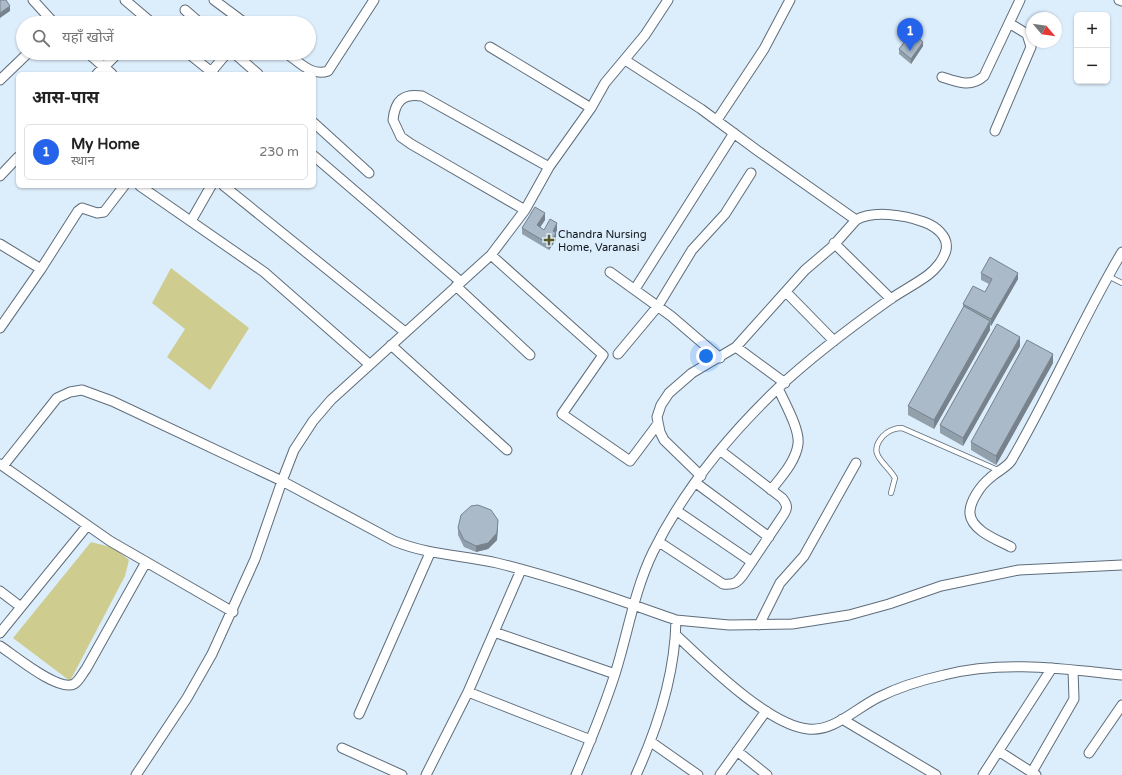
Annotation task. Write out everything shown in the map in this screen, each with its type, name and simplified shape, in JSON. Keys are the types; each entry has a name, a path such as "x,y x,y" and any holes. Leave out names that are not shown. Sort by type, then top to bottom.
{"street":[{"path":"33,0 48,16"},
{"path":"125,0 143,16"},
{"path":"214,0 236,16"},
{"path":"316,73 321,74 328,71 374,0"},
{"path":"136,775 187,698 212,654 233,612 255,559 294,450 313,422 331,400 369,364 491,255 525,210 549,167 591,108 605,83 625,60 668,0"},
{"path":"717,120 764,49 790,0"},
{"path":"942,77 965,83 978,82 984,76 1020,0"},
{"path":"185,10 192,16"},
{"path":"994,131 1031,47 1027,34 1009,23"},
{"path":"490,47 591,108"},
{"path":"0,80 21,60"},
{"path":"97,60 110,72"},
{"path":"99,72 110,60"},
{"path":"196,60 211,72"},
{"path":"213,72 222,60"},
{"path":"242,60 256,72"},
{"path":"296,60 312,72"},
{"path":"625,60 717,120 856,220"},
{"path":"525,210 428,156 401,137 393,120 398,104 405,97 412,95 422,96 549,167"},
{"path":"316,125 369,173"},
{"path":"635,290 734,133"},
{"path":"316,158 458,284 530,355"},
{"path":"0,176 16,159"},
{"path":"618,354 658,306 692,250 725,214 751,173"},
{"path":"0,328 41,269 78,211 82,208 97,213 104,212 122,188"},
{"path":"143,188 264,272 369,364"},
{"path":"191,221 210,188"},
{"path":"226,188 405,332"},
{"path":"576,775 591,740 615,674 633,605 653,553 677,511 699,479 737,430 781,385 834,341 936,268 946,250 946,243 944,237 931,226 917,220 877,213 865,215 856,220 834,244 805,270 736,347 720,358 692,373 669,393 661,406 657,417 657,425 664,440 699,479 769,537"},
{"path":"0,244 41,269"},
{"path":"834,244 891,299"},
{"path":"1011,547 982,532 970,515 970,506 980,489 989,479 1009,463 1036,417 1108,276 1122,252"},
{"path":"491,255 603,354 562,414 630,461 657,425"},
{"path":"610,272 689,330 720,358"},
{"path":"786,292 834,341"},
{"path":"391,345 508,450"},
{"path":"736,347 781,385 797,433 798,443 789,465 771,490"},
{"path":"233,612 87,526 1,465 57,398 70,392 82,390 112,401 282,481 394,541 430,553 495,563 577,585 676,620 729,625 792,624 849,615 889,604 941,586 1019,570 1122,565"},
{"path":"659,542 723,584 737,583 752,562 787,509 786,503 782,498 721,451"},
{"path":"759,625 780,583 804,556 856,463"},
{"path":"677,511 752,562"},
{"path":"0,633 87,526"},
{"path":"359,714 430,553"},
{"path":"0,646 51,680 69,685 74,683 86,669 146,562"},
{"path":"426,775 468,692 521,570"},
{"path":"0,591 21,607"},
{"path":"636,775 651,742 669,678 676,636 676,620"},
{"path":"494,632 615,674"},
{"path":"676,636 728,681 766,711 807,729 819,729 842,719 876,698 893,690 946,674 1004,666 1052,668 1122,675"},
{"path":"983,775 1000,752 1052,668"},
{"path":"1000,752 1034,774 1074,699 1073,670"},
{"path":"468,692 591,740"},
{"path":"1089,753 1122,705"},
{"path":"720,775 766,711"},
{"path":"842,719 936,775"},
{"path":"651,742 698,775"},
{"path":"342,748 402,775"},
{"path":"737,751 766,775"}],"lane":[{"path":"1108,276 1122,283"},
{"path":"891,493 895,478 879,460 876,447 886,432 894,428 902,428 1000,471"}],"shaded area":[{"path":"171,268 249,328 210,390 167,357 185,329 152,303"},
{"path":"91,542 114,548 129,560 125,576 70,681 13,638"}],"building":[{"path":"0,0 6,0 10,6 0,13"},
{"path":"912,32 923,42 911,59 899,49"},
{"path":"535,207 545,213 537,225 544,230 550,219 557,223 553,231 556,233 549,244 522,228"},
{"path":"990,257 1018,273 991,319 963,304 973,286 985,292 992,279 981,273"},
{"path":"964,306 990,321 934,420 908,406"},
{"path":"997,324 1020,337 963,438 940,425"},
{"path":"1027,340 1053,354 996,456 971,442"},
{"path":"478,505 491,510 498,520 497,533 488,543 476,546 464,540 458,528 461,515 471,506"}],"place":[{"name":"My Home","path":"910,51"},
{"name":"Chandra Nursing Home, Varanasi","path":"549,240"}]}
